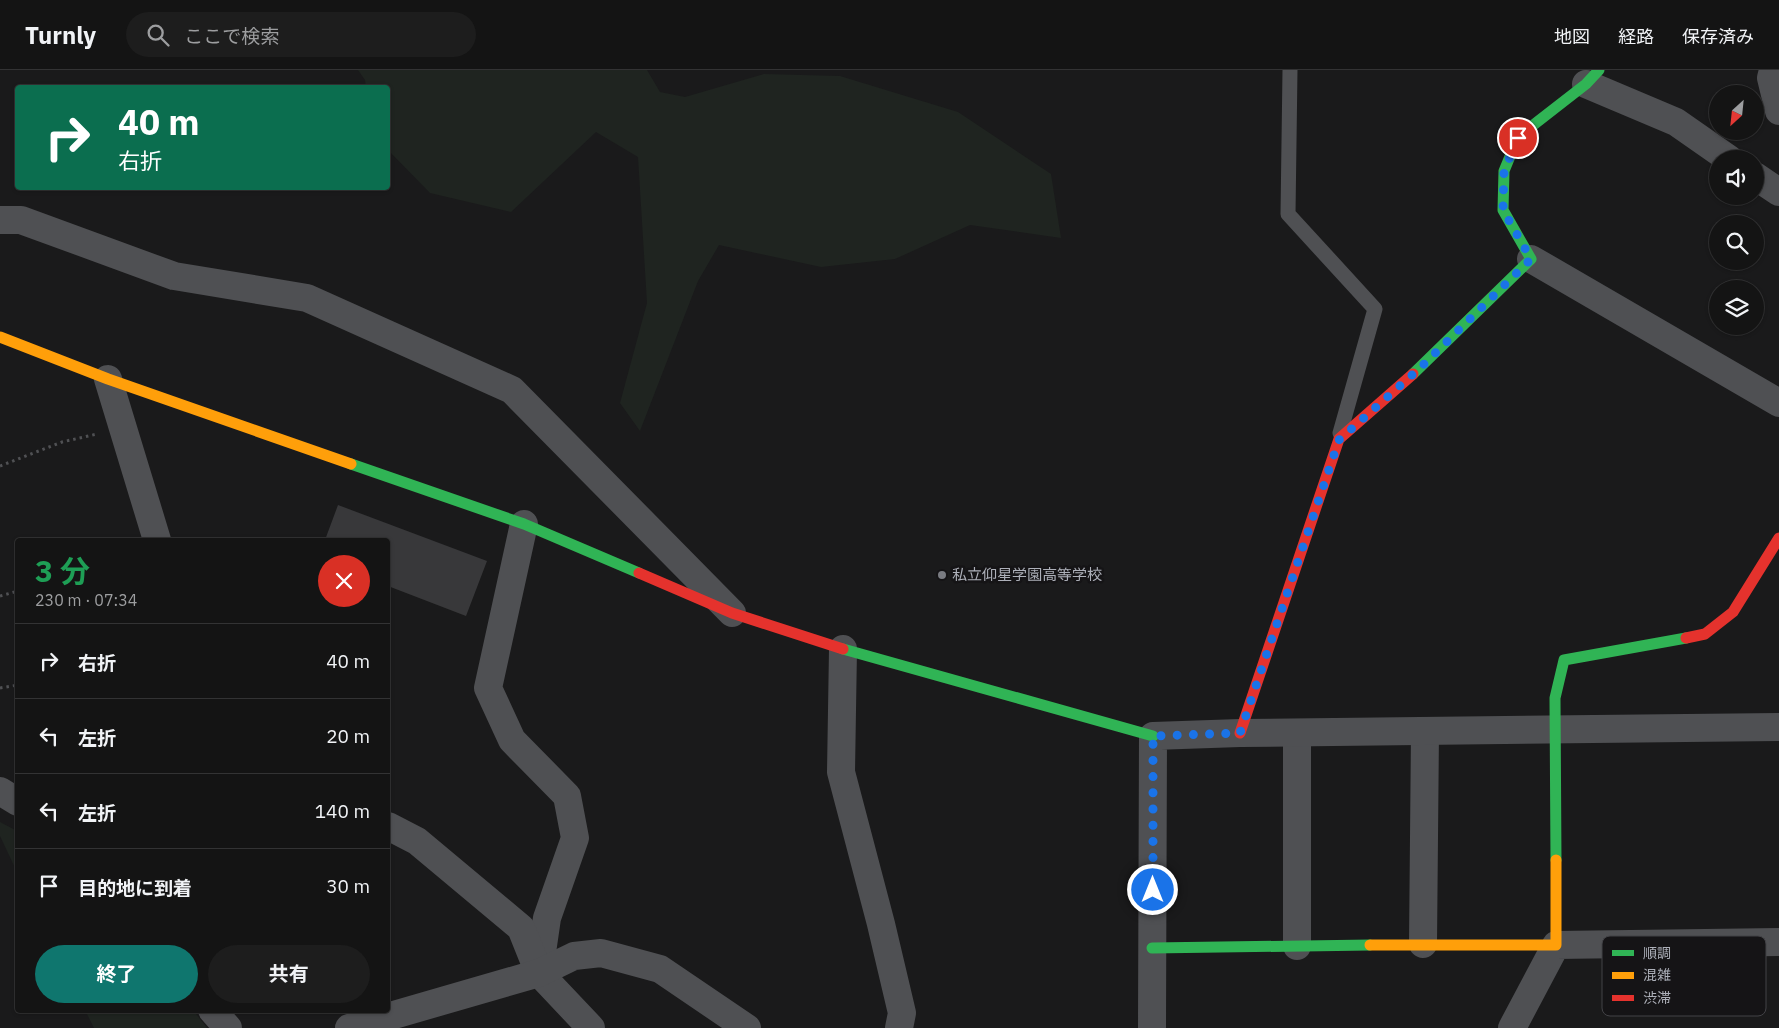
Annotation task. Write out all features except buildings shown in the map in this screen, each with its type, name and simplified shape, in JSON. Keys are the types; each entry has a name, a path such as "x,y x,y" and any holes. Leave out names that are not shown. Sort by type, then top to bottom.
{"street":[{"path":"1773,70 1771,78 1779,110"},
{"path":"1716,150 1676,122 1592,77 1518,138 1504,171 1503,210 1531,259 1779,403"},
{"path":"1764,182 1779,192"},
{"path":"0,220 21,220 174,276 308,298 512,390 732,613"},
{"path":"1240,733 1339,440 1420,368 1531,259"},
{"path":"0,337 108,379 524,524 732,613 843,649 1153,736 1240,733 1297,734 1779,727"},
{"path":"108,379 156,538"},
{"path":"524,524 488,688 512,740 567,796 575,838 547,918 539,973"},
{"path":"1512,1028 1556,945 1557,729 1555,698 1564,660 1705,634 1733,612 1779,538"},
{"path":"843,649 841,772 900,1004 902,1013 898,1028"},
{"path":"1423,944 1425,731"},
{"path":"1297,734 1297,946"},
{"path":"1152,1028 1153,736"},
{"path":"0,791 15,800"},
{"path":"390,827 417,841 521,928 539,973 591,1028"},
{"path":"1766,942 1779,942"},
{"path":"1152,948 1423,944 1602,944"},
{"path":"349,1028 539,973 574,956 601,953 660,969 747,1028"},
{"path":"215,1013 228,1028"}],"lane":[{"path":"1290,70 1288,214 1375,309 1339,440"}],"path":[{"path":"0,466 62,442 123,428"},
{"path":"0,596 15,591"},
{"path":"0,688 15,686"}],"shaded area":[{"path":"358,70 647,70 660,92 685,97 764,74 840,76 958,112 1051,174 1061,238 970,225 895,259 821,267 719,245 698,281 640,431 620,403 647,303 638,157 596,132 511,212 430,193 390,152 390,85 366,85 365,80"},
{"path":"0,822 15,830 15,868 0,836"},
{"path":"86,1013 195,1013 207,1028 94,1028"}],"traffic: fast":[{"path":"1413,374 1531,259 1503,210 1504,171 1518,137 1586,84 1599,70"},
{"path":"351,464 524,524 639,573"},
{"path":"1556,860 1555,698 1564,660 1686,638"},
{"path":"843,649 1153,736"},
{"path":"1152,948 1370,945"}],"traffic: slow":[{"path":"0,337 108,379 351,464"},
{"path":"1370,945 1556,945 1556,860"}],"traffic: jam":[{"path":"1240,733 1339,439 1413,374"},
{"path":"1686,638 1705,634 1733,612 1779,538"},
{"path":"639,573 732,613 843,649"}],"place":[{"name":"私立仰星学園高等学校","path":"942,575"}],"route":[{"path":"1153,890 1153,736 1240,733 1339,440 1420,368 1531,259 1503,210 1504,171 1518,138"}]}
